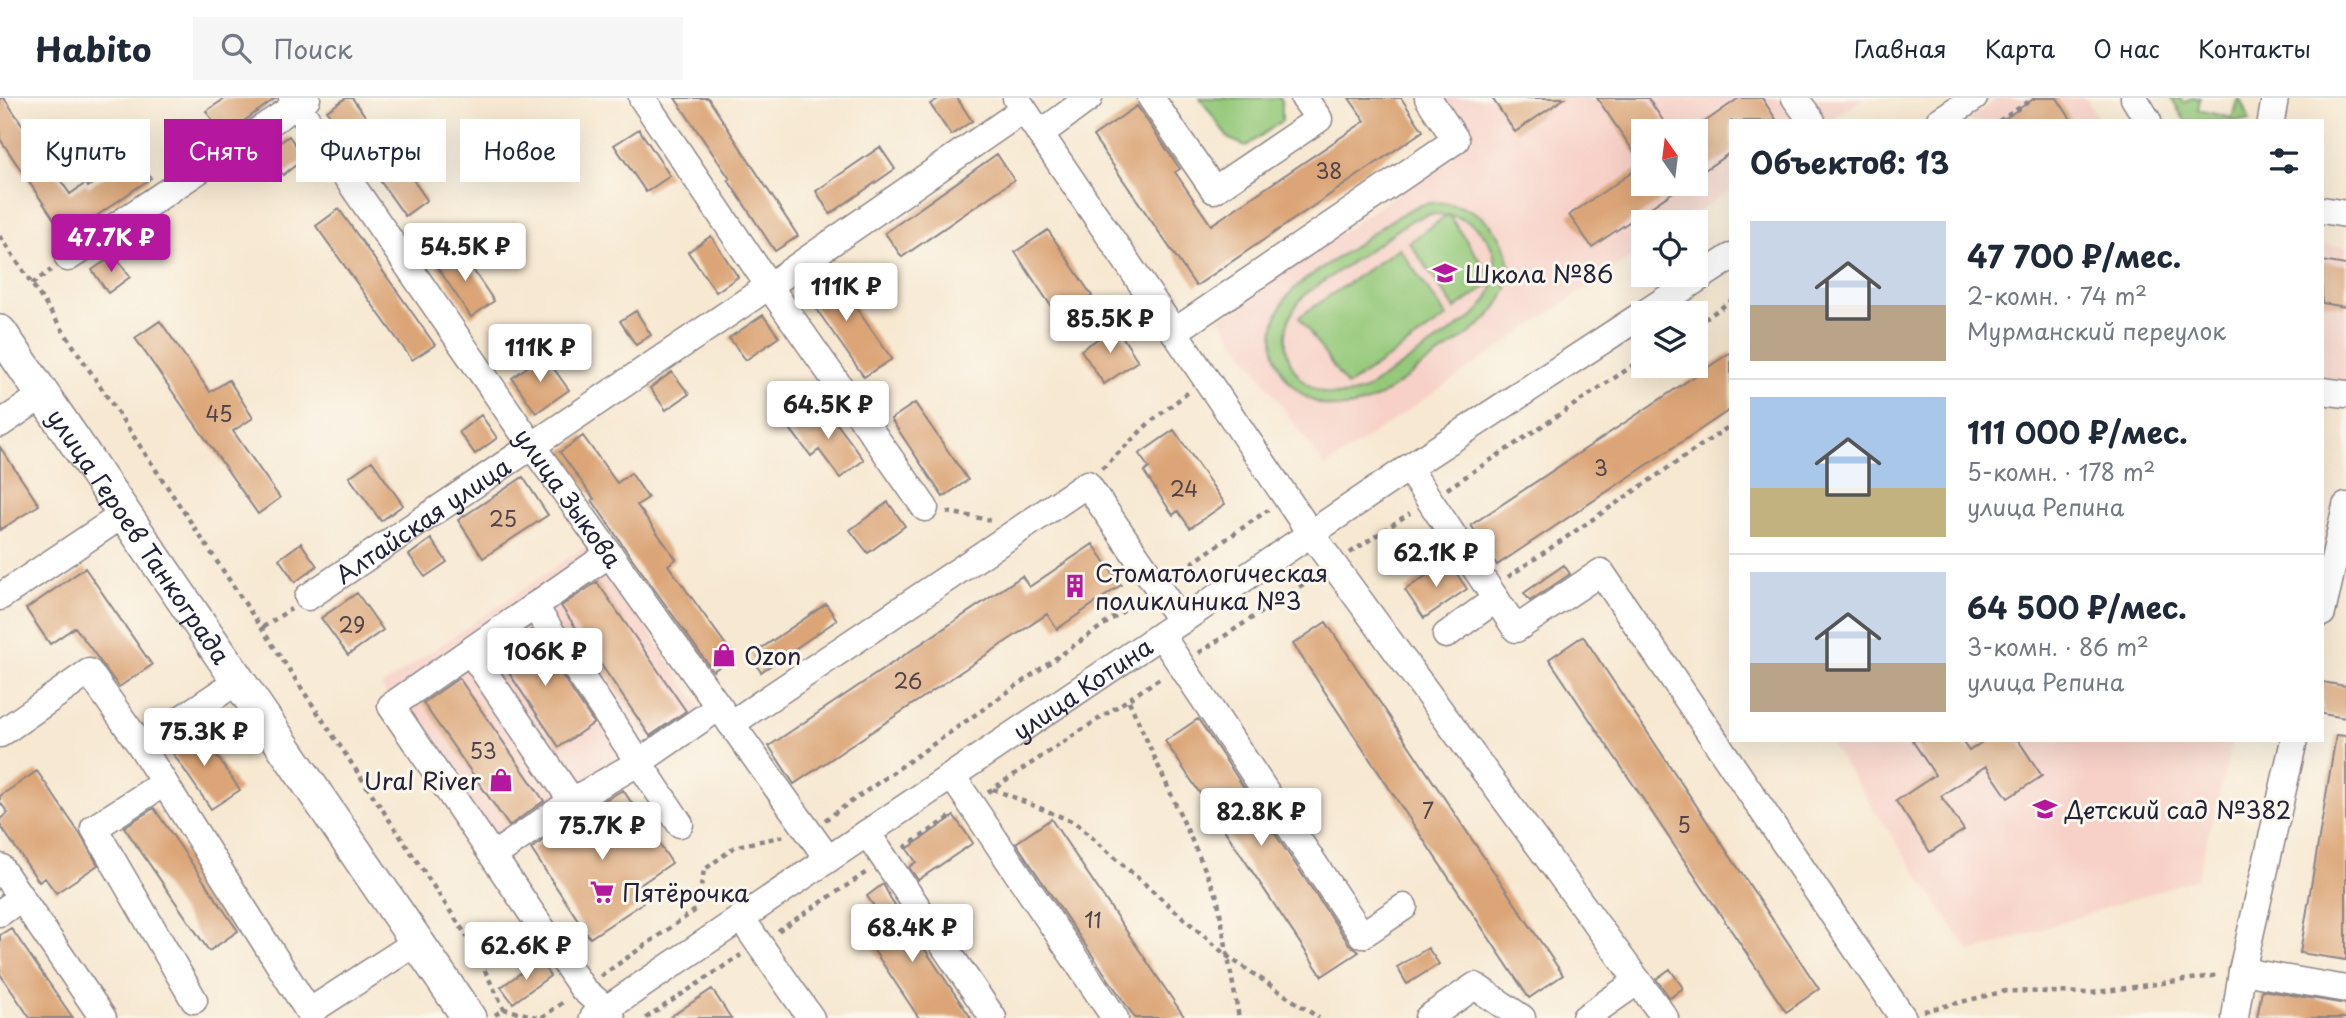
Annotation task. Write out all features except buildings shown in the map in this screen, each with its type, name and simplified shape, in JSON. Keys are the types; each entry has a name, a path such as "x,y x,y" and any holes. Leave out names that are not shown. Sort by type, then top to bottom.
{"main road":[{"name":"улица Героев Танкограда","path":"0,332 469,1018"}],"street":[{"path":"642,98 769,286 925,508"},
{"path":"1040,134 1089,98"},
{"path":"1151,98 1214,190 1319,119 1304,98"},
{"path":"1174,332 1457,140 1429,98"},
{"path":"1795,98 1811,119"},
{"path":"1942,119 1974,98"},
{"path":"2134,98 2147,119"},
{"path":"2271,119 2275,98"},
{"path":"68,258 298,100"},
{"name":"улица Зыкова","path":"298,100 532,446 828,859"},
{"path":"1019,104 1311,534 1665,1018"},
{"name":"Алтайская улица","path":"309,597 769,286 1019,104"},
{"path":"2324,210 2346,214"},
{"name":"улица Котина","path":"1664,301 1729,258"},
{"name":"улица Котина","path":"604,1015 828,859 1408,468 1631,322"},
{"path":"2324,391 2346,394"},
{"path":"0,424 43,395"},
{"path":"1408,468 1516,629 1601,572 1903,1017"},
{"path":"493,856 572,801 725,715 1008,537 1087,484 1158,587 1181,665 1362,935 1404,907"},
{"path":"2324,604 2346,506"},
{"path":"0,597 124,514"},
{"path":"604,1015 583,989 391,706 609,554"},
{"path":"1446,635 1493,594"},
{"path":"534,606 680,824"},
{"path":"470,651 572,801"},
{"path":"0,734 89,672 141,746 309,1012 417,942"},
{"path":"141,746 239,680"},
{"path":"2235,1018 2242,971 2294,742"},
{"path":"952,776 1115,1018"},
{"path":"164,783 94,828 194,1000"},
{"path":"867,833 993,1018"},
{"path":"0,867 11,905 103,1018"},
{"path":"741,918 811,1018"},
{"path":"2242,971 2346,989"},
{"path":"1586,1018 1638,981"},
{"path":"1428,1018 1475,986 1522,1018"}],"path":[{"path":"2002,119 2034,98"},
{"path":"0,236 470,941 504,1009"},
{"path":"1708,316 1729,302"},
{"path":"646,1018 1631,367"},
{"path":"1087,484 1149,423 1206,379"},
{"path":"1493,594 1729,426"},
{"path":"490,1018 504,1009 541,1018 697,909 704,870 737,846 808,832 1286,497"},
{"path":"925,508 994,521 1008,537"},
{"path":"263,627 309,597"},
{"path":"1129,701 1217,896 1238,1018"},
{"path":"993,789 1074,822 1227,956 1320,1018"},
{"path":"1903,1017 2006,991 2091,993 2242,971"}],"shaded area":[{"name":"Школа №86","path":"1443,98 1864,98 1834,119 1729,119 1729,190 1700,210 1631,210 1631,257 1325,467 1218,316 1455,155"},
{"path":"1999,98 2085,98 2099,119 1969,119"},
{"path":"2324,244 2346,247 2346,388 2324,383"},
{"path":"589,544 704,713 500,855 381,686"},
{"name":"Детский сад №382","path":"1829,742 2232,742 2197,878 1970,953"}],"green space":[{"path":"1200,98 1280,98 1282,121 1246,146 1229,139"},
{"path":"2171,98 2180,98 2183,103 2192,98 2200,98 2198,110 2232,118 2237,100 2240,99 2249,119 2184,119"},
{"path":"1434,202 1462,207 1478,214 1498,234 1508,257 1510,277 1504,296 1478,327 1379,397 1362,404 1341,407 1322,404 1305,396 1290,383 1280,367 1274,349 1274,329 1284,300 1308,277 1387,223 1412,208","holes":["1430,214 1448,215 1409,242 1455,309 1494,281 1484,305 1471,318 1365,390 1342,395 1322,392 1306,383 1294,368 1287,351 1286,331 1293,312 1307,293 1412,220","1449,215 1467,221 1480,231 1490,244 1495,258 1494,281"]},
{"path":"1399,248 1447,317 1347,386 1299,317"}],"place":[{"name":"Школа №86","path":"1445,273"},
{"name":"Стоматологическая поликлиника №3","path":"1075,586"},
{"name":"Ozon","path":"724,655"},
{"name":"Ural River","path":"501,780"},
{"name":"Детский сад №382","path":"2045,809"},
{"name":"Пятёрочка","path":"602,892"}]}
